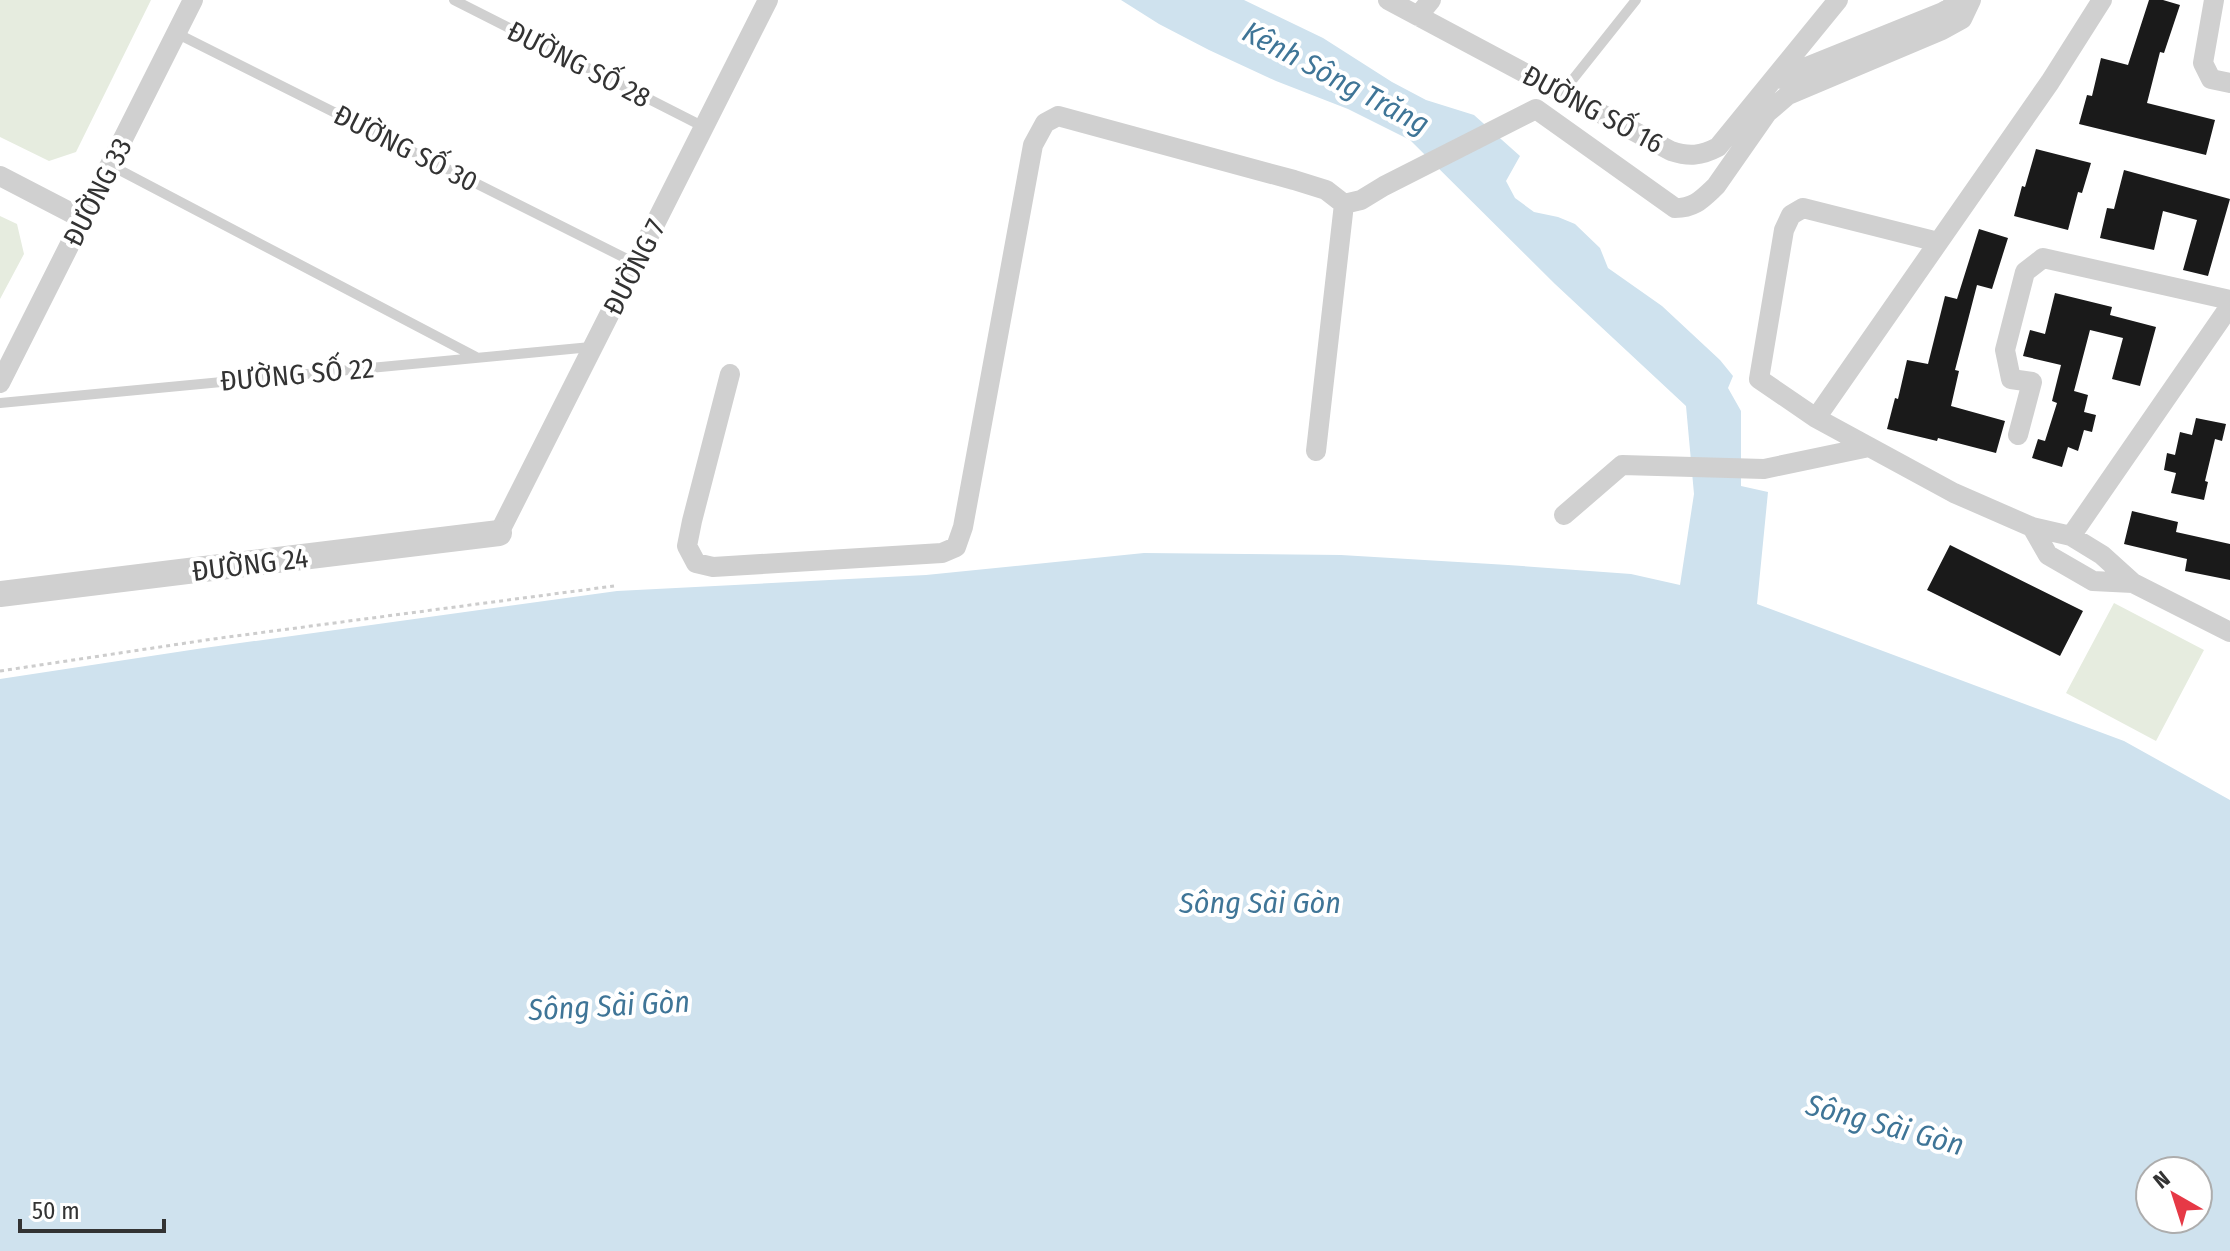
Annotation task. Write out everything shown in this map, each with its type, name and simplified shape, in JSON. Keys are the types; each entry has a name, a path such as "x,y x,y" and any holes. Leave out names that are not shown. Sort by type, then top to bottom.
{"street":[{"name":"ĐƯỜNG 33","path":"0,383 193,0"},
{"name":"ĐƯỜNG 7","path":"499,533 768,0"},
{"name":"ĐƯỜNG SỐ 16","path":"1388,0 1424,8 1562,93 1685,156 1703,155 1718,147 1838,0"},
{"path":"1773,80 1943,12 1956,0"},
{"path":"1344,204 1361,200 1536,109 1675,208 1688,208 1716,186 1767,113 1788,95 1942,30 1962,19 1971,0"},
{"path":"1816,418 2050,82 2102,0"},
{"path":"2214,0 2203,63 2211,79 2230,83"},
{"path":"730,374 687,546 696,563 713,567 942,553 956,547 963,527 1033,145 1045,123 1058,116 1088,124 1326,190 1344,204"},
{"path":"0,176 83,219"},
{"path":"1316,451 1344,204"},
{"path":"1938,242 1803,208 1791,215 1784,230 1759,379 1816,418 1954,493 2032,527 2071,536 2102,555 2133,583 2230,632"},
{"path":"2018,435 2032,382 2011,379 2005,350 2025,272 2043,258 2230,303 2071,536"},
{"path":"1564,515 1622,465 1764,469 1869,447"},
{"path":"2032,527 2048,555 2093,581 2133,583"},
{"name":"ĐƯỜNG 24","path":"0,594 499,533"}],"lane":[{"name":"ĐƯỜNG SỐ 28","path":"454,0 704,127"},
{"path":"1562,93 1636,0"},
{"name":"ĐƯỜNG SỐ 30","path":"176,33 635,263"},
{"path":"110,165 476,357"},
{"name":"ĐƯỜNG SỐ 22","path":"0,403 593,347"}],"path":[{"path":"0,671 213,639 614,586"}],"shaded area":[{"path":"0,0 151,0 76,152 49,161 0,137"},
{"path":"0,216 17,224 24,254 0,299"},
{"path":"2114,603 2204,650 2156,741 2066,693"}],"water":[{"name":"Sông Sài Gòn","path":"1121,0 1244,0 1323,38 1426,100 1474,115 1520,156 1506,181 1515,198 1534,212 1575,224 1600,248 1608,268 1662,306 1733,376 1728,388 1741,411 1741,486 1768,492 1757,604 2124,741 2230,800 2230,1251 0,1251 0,679 617,591 926,575 1144,553 1341,555 1631,574 1680,585 1694,494 1686,406 1555,284 1410,140 1348,109 1209,50"}],"building":[{"path":"2149,0 2180,5 2164,53 2160,52 2147,103 2215,120 2206,155 2079,124 2087,95 2092,96 2101,58 2128,65"},
{"path":"2036,149 2091,163 2082,193 2078,192 2068,230 2014,216"},
{"path":"2124,170 2230,199 2208,276 2183,270 2197,220 2163,211 2154,250 2100,238 2107,208 2114,209"},
{"path":"1979,229 2008,238 1992,289 1977,285 1955,370 1959,371 1951,406 2005,421 1996,453 1887,429 1907,360 1928,364 1945,296 1957,299"},
{"path":"2055,293 2112,307 2110,315 2156,327 2140,386 2112,379 2123,338 2090,330 2074,391 2088,395 2084,412 2096,415 2092,432 2084,430 2078,451 2068,447 2062,467 2032,458 2038,439 2045,441 2057,403 2052,401 2061,365 2023,356 2030,330 2045,334"},
{"path":"2196,418 2226,424 2222,441 2215,439 2204,500 2171,493 2176,473 2164,470 2167,453 2175,455 2180,432 2192,435"},
{"path":"2132,511 2178,522 2176,532 2230,544 2230,580 2185,571 2187,559 2124,544"},
{"path":"1950,545 2083,611 2060,656 1927,590"}],"water label":[{"name":"Kênh Sông Trăng","path":"1336,78"}]}
